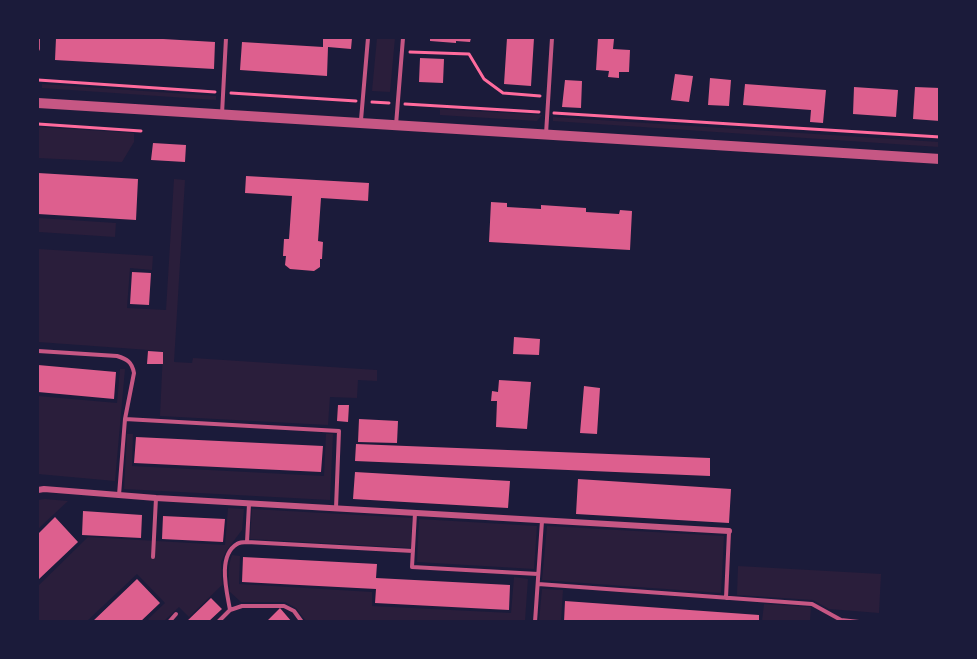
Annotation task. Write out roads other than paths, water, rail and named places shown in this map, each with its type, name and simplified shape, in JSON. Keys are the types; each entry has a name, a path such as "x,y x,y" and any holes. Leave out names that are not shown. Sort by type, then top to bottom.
{"street":[{"path":"38,103 939,159"},
{"path":"38,490 729,531"}],"lane":[{"path":"38,38 38,49"},
{"path":"222,114 226,38"},
{"path":"361,123 368,38"},
{"path":"396,125 403,38"},
{"path":"546,135 552,38"},
{"path":"38,351 117,356 127,359 132,366 134,373 125,419 119,495"},
{"path":"125,419 339,431 336,508"},
{"path":"153,557 156,498"},
{"path":"247,542 249,504"},
{"path":"415,513 412,567 538,574"},
{"path":"535,621 543,521"},
{"path":"726,598 729,531"},
{"path":"230,610 225,563 229,553 237,544 247,542 413,551"},
{"path":"537,584 812,604 841,621 859,621"},
{"path":"218,621 230,610 242,606 284,606 294,610 302,621"},
{"path":"169,621 176,614"}]}
